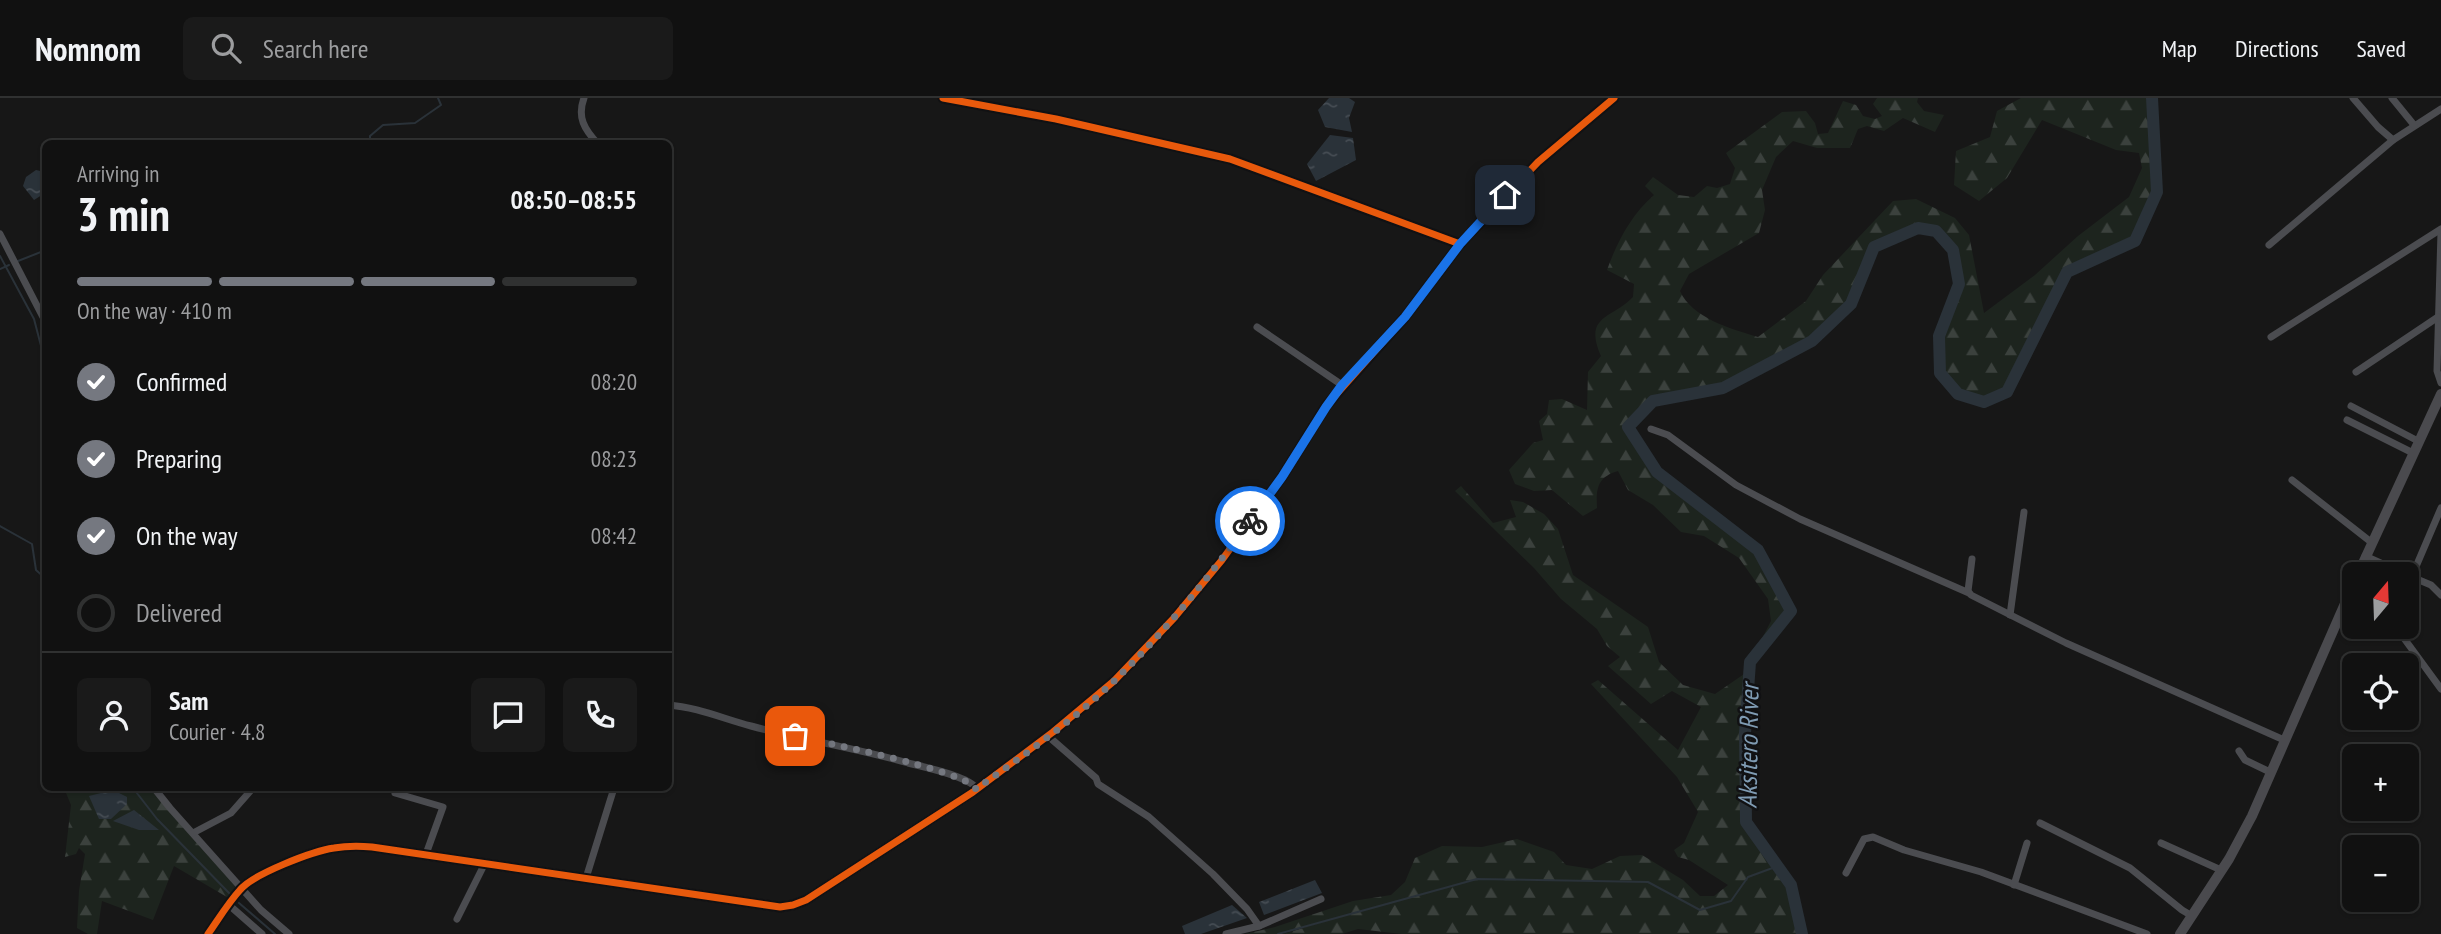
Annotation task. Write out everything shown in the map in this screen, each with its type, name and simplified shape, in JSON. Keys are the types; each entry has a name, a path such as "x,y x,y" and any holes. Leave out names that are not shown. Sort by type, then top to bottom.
{"street":[{"path":"584,98 580,109 581,120 595,140"},
{"path":"943,98 1045,117 1230,159 1460,244"},
{"path":"208,934 241,887 273,870 334,848 372,847 780,907 806,900 976,789 1048,736 1114,681 1174,618 1222,560 1282,477 1342,385 1405,317 1460,244 1538,162 1614,98"},
{"path":"2353,98 2393,140"},
{"path":"2392,98 2414,125"},
{"path":"2269,245 2393,140 2441,109"},
{"path":"2441,231 2437,371 2441,383"},
{"path":"2271,337 2441,231"},
{"path":"0,234 42,315"},
{"path":"2356,372 2438,317"},
{"path":"1257,327 1342,385"},
{"path":"2363,562 2441,394"},
{"path":"2351,406 2418,441"},
{"path":"2347,420 2413,453"},
{"path":"1651,429 1679,443 1736,485 1800,519 1969,593 2088,654 2284,740"},
{"path":"2292,480 2371,542"},
{"path":"2414,562 2441,508"},
{"path":"2010,615 2024,512"},
{"path":"2365,556 2378,562"},
{"path":"1969,593 1972,559"},
{"path":"2419,580 2431,585 2441,595"},
{"path":"2431,585 2441,580"},
{"path":"2180,934 2252,816 2342,610"},
{"path":"2405,639 2441,688"},
{"path":"672,705 895,759 956,777 971,783 976,789"},
{"path":"1048,736 1096,778 1098,784 1149,817 1213,874 1247,909 1259,926"},
{"path":"2239,751 2245,760 2270,772"},
{"path":"157,791 261,910 289,934"},
{"path":"193,833 232,813 250,791"},
{"path":"586,878 613,791"},
{"path":"395,793 443,807 426,855"},
{"path":"2040,824 2130,868 2192,916"},
{"path":"1846,873 1861,843 1864,839 1873,837 1904,850 1959,865 2147,934"},
{"path":"2014,885 2027,843"},
{"path":"2161,843 2221,870"},
{"path":"457,919 485,863"},
{"path":"1226,934 1259,926 1321,899"},
{"path":"229,905 262,934"}],"green space":[{"path":"1877,98 1918,98 1917,102 1924,111 1944,115 1935,132 1903,118 1884,131 1867,126 1858,129 1850,148 1817,148 1793,141 1776,157 1762,190 1765,210 1759,233 1689,274 1680,291 1693,308 1713,321 1758,337 1806,301 1823,275 1893,201 1916,199 1955,218 1969,235 1984,313 2035,275 2078,236 2129,197 2142,168 2139,153 2116,150 2042,120 2007,178 1979,201 1954,185 1956,151 1990,137 1997,111 2021,98 2148,98 2151,154 2157,192 2135,241 2067,272 2007,392 1984,402 1958,394 1940,373 1939,336 1959,284 1953,250 1936,231 1918,228 1874,247 1851,304 1812,341 1723,388 1654,401 1628,427 1657,472 1758,550 1791,611 1750,662 1771,621 1768,599 1739,558 1704,536 1681,532 1653,505 1628,490 1618,471 1602,480 1597,495 1597,508 1583,516 1552,490 1534,491 1515,484 1509,470 1533,443 1543,440 1539,421 1547,414 1549,400 1562,399 1587,410 1588,372 1601,356 1595,333 1598,325 1602,319 1633,297 1634,284 1607,270 1626,230 1638,211 1654,195 1645,186 1653,177 1678,195 1694,197 1707,186 1717,188 1730,184 1735,168 1726,153 1782,112 1806,111 1815,123 1818,134 1828,133 1843,101 1856,105 1863,116 1875,119 1882,116 1873,104"},
{"path":"1461,486 1493,523 1516,517 1510,500 1523,502 1544,514 1558,529 1573,575 1648,627 1659,662 1683,685 1715,694 1750,670 1746,822 1791,885 1802,934 1402,934 1358,929 1342,934 1283,934 1357,912 1278,934 1245,934 1353,901 1391,895 1405,882 1415,858 1442,846 1482,847 1517,839 1554,852 1566,865 1592,869 1620,856 1642,855 1683,880 1700,896 1714,896 1728,885 1689,860 1678,857 1674,850 1684,843 1698,812 1677,777 1591,684 1598,680 1678,750 1701,707 1672,691 1651,704 1608,666 1620,657 1607,646 1597,629 1561,599 1534,568 1455,491"},
{"path":"65,791 155,791 241,887 232,900 174,866 153,920 102,901 97,934 88,934 77,928 85,854 79,848 76,854 65,857 71,805"}],"water":[{"path":"1329,98 1349,98 1355,102 1349,118 1352,132 1325,127 1318,110"},
{"path":"1330,135 1353,138 1356,160 1316,181 1307,164"},
{"path":"36,170 42,171 42,195 34,200 23,186 26,177"},
{"path":"115,791 127,797 127,804 111,819 99,819 89,796"},
{"path":"134,810 159,830 139,830 113,821"},
{"path":"1315,880 1322,893 1264,915 1259,902"},
{"path":"1232,905 1247,918 1201,934 1185,934 1182,926"}],"waterway":[{"path":"370,140 370,136 383,125 415,123 441,105 438,98"},
{"name":"Aksitero River","path":"1802,934 1791,885 1746,822 1745,733 1750,662 1791,611 1758,550 1657,472 1628,427 1653,401 1723,388 1812,341 1851,304 1874,247 1918,228 1936,231 1953,250 1959,284 1939,336 1940,373 1958,394 1984,402 2007,392 2067,272 2135,241 2157,192 2152,98"},
{"path":"18,261 42,252"},
{"path":"0,256 34,319 42,350"},
{"path":"0,269 9,265"},
{"path":"0,526 32,544 36,570 42,575"},
{"path":"135,791 157,819 230,894"},
{"path":"1278,934 1477,879 1648,882 1700,910 1731,901 1748,877 1778,866"},
{"path":"239,903 275,934"}],"cycle path":[{"path":"943,98 1056,119 1230,159 1460,244"},
{"path":"208,934 236,895 257,877 312,854 348,847 372,847 780,907 806,900 973,792 1053,732 1114,681 1174,618 1222,560 1282,477 1326,406 1405,317 1460,244 1538,162 1614,98"}],"way so far":[{"path":"795,736 916,765 956,777 974,785 976,789 1053,732 1114,681 1174,618 1250,521"}],"route":[{"path":"1250,521 1342,385 1405,317 1460,244 1505,195"}]}
